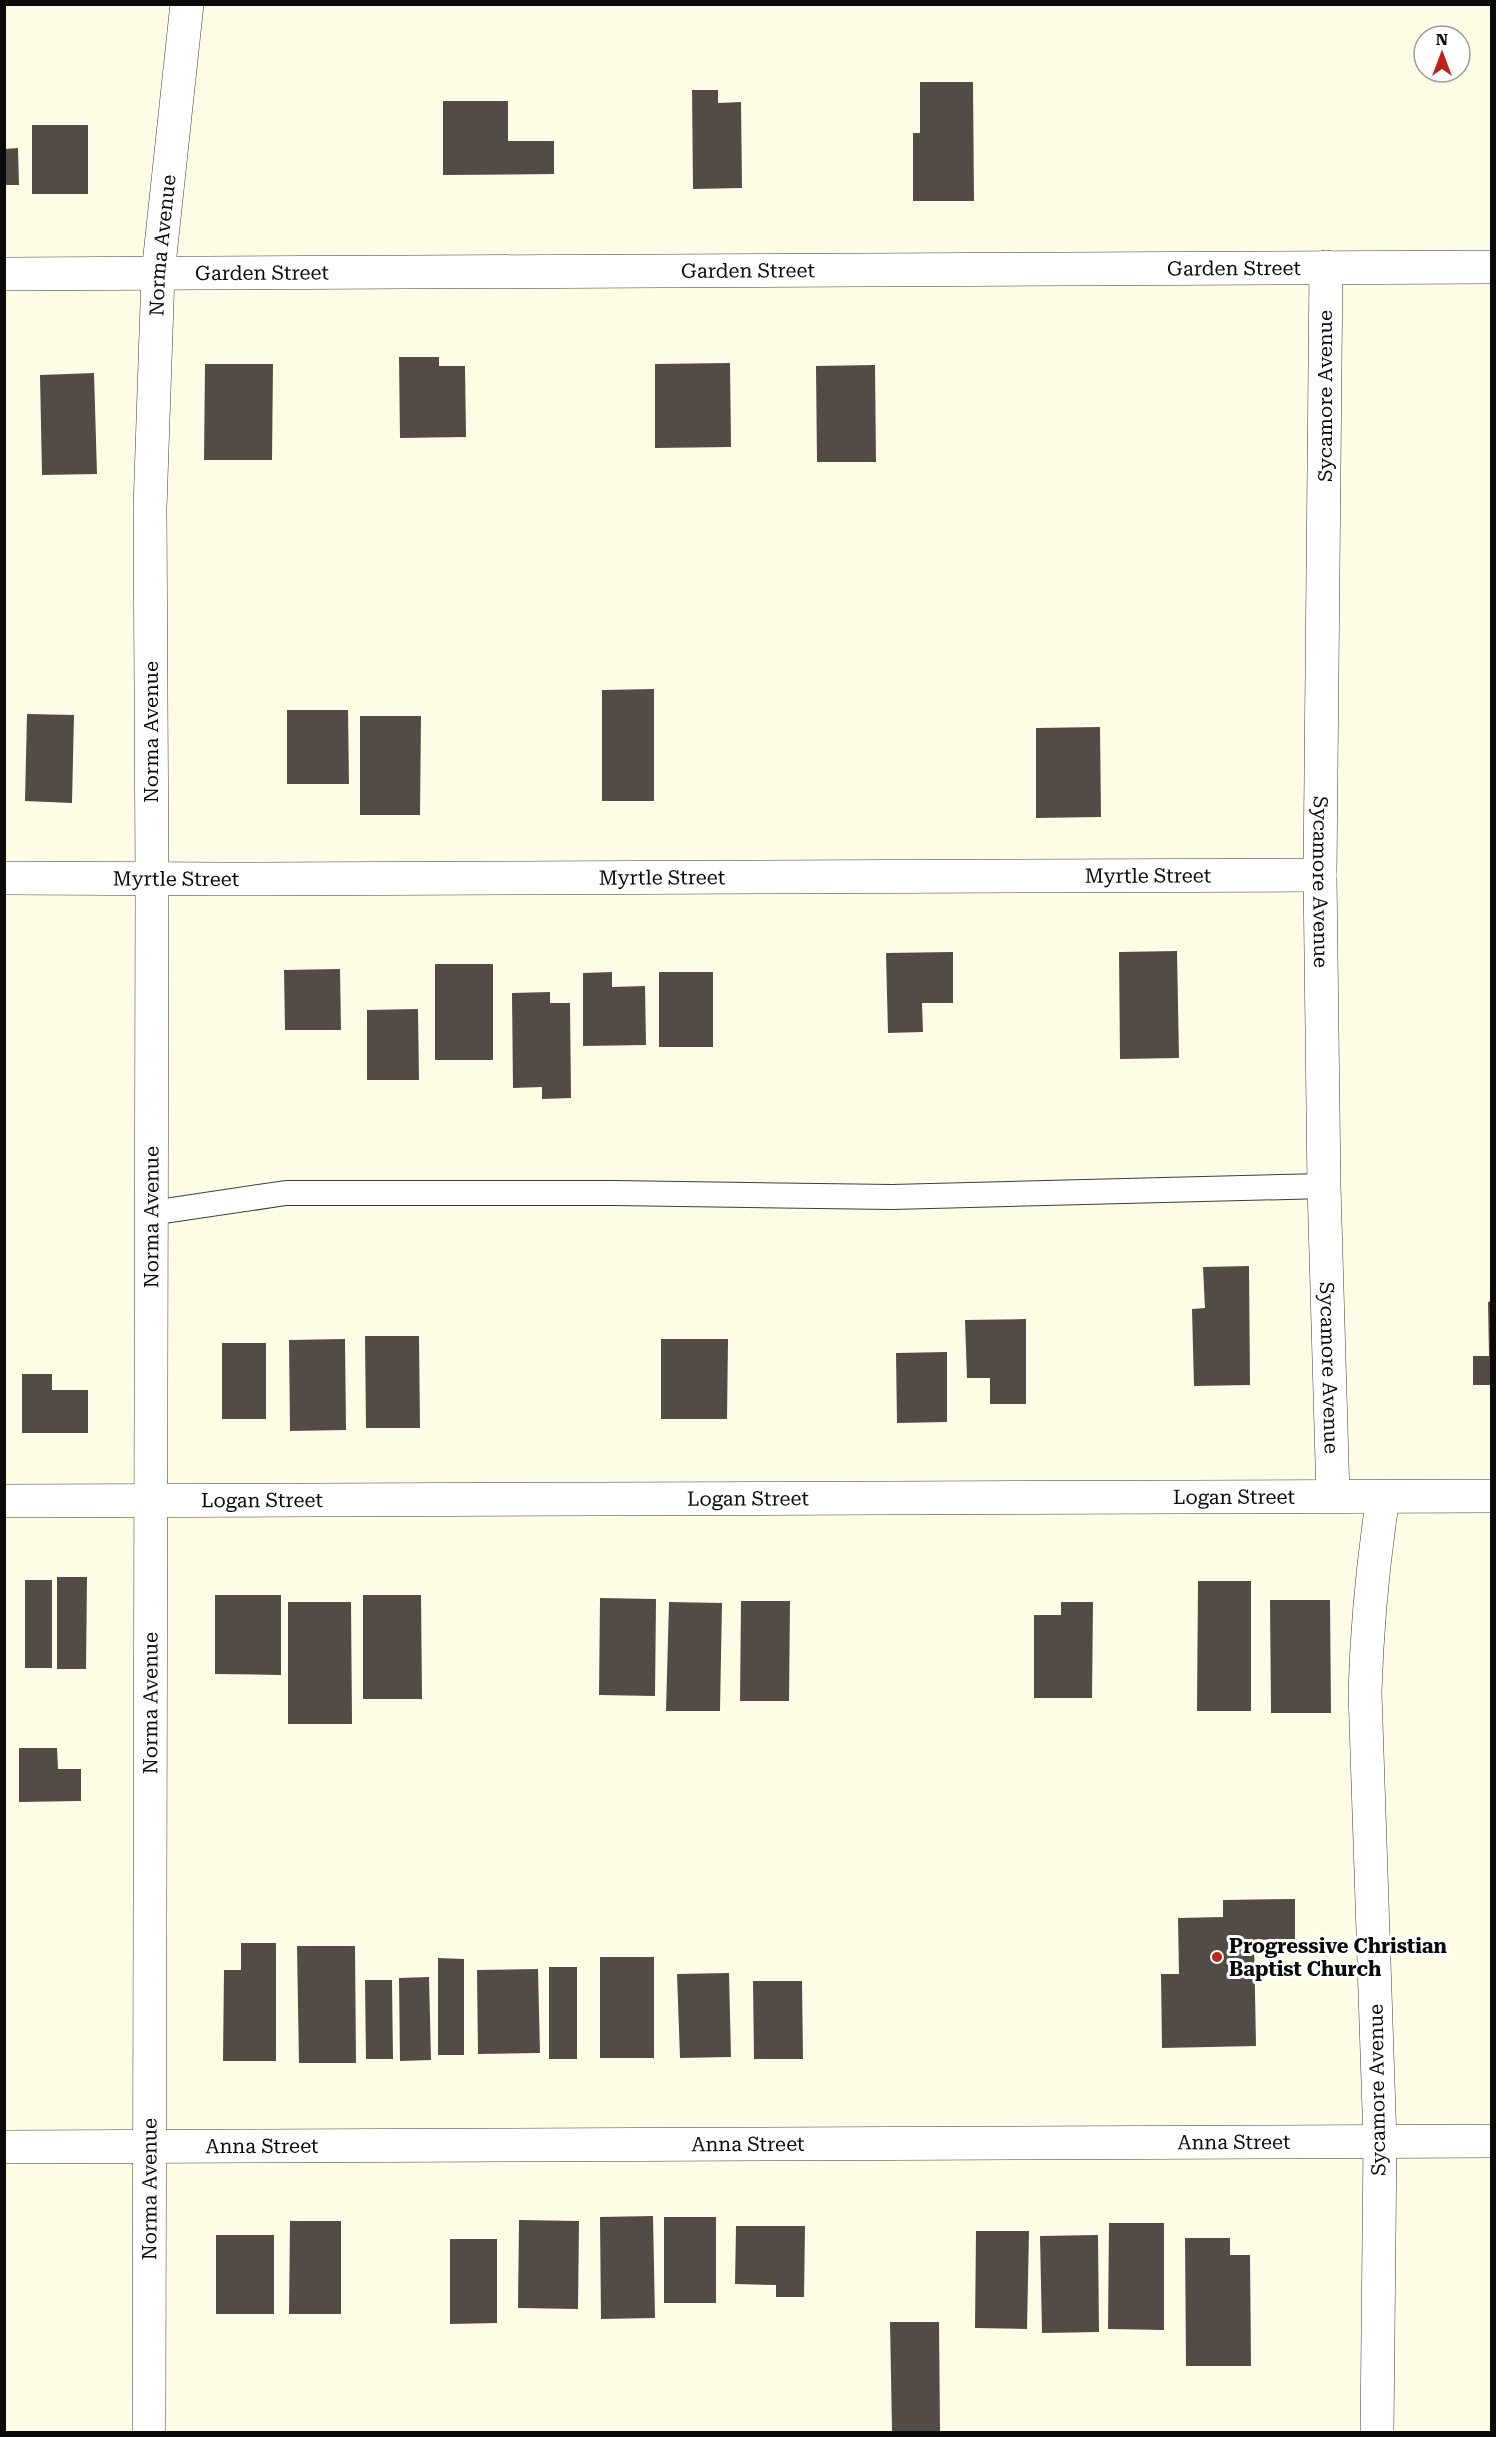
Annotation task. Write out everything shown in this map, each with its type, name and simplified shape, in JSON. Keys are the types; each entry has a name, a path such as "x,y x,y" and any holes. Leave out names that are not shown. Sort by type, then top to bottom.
{"street":[{"name":"Norma Avenue","path":"149,2433 152,878 150,508 158,274 187,4"},
{"name":"Sycamore Avenue","path":"1326,267 1320,875 1324,1186 1333,1496"},
{"name":"Garden Street","path":"4,274 1491,267"},
{"name":"Myrtle Street","path":"4,878 1320,875"},
{"name":"Logan Street","path":"4,1501 1491,1496"},
{"name":"Sycamore Avenue","path":"1377,2433 1380,2142 1365,1692 1370,1594 1383,1497"},
{"name":"Anna Street","path":"4,2147 1491,2141"}],"lane":[{"path":"151,1213 285,1193 614,1193 892,1197 1324,1186"}],"building":[{"path":"920,82 973,82 974,201 913,201 913,133 920,133"},
{"path":"692,90 718,90 718,103 741,102 742,188 693,189"},
{"path":"443,101 508,101 508,141 554,141 554,174 443,175"},
{"path":"32,125 88,125 88,194 32,194"},
{"path":"18,148 19,185 4,185 4,149"},
{"path":"399,357 439,357 439,366 465,366 466,437 400,438"},
{"path":"730,363 731,447 655,448 655,364"},
{"path":"205,364 273,364 272,460 204,460"},
{"path":"875,365 876,462 817,462 816,366"},
{"path":"94,373 97,474 42,475 40,375"},
{"path":"654,689 654,801 602,801 602,690"},
{"path":"287,710 348,710 349,784 287,784"},
{"path":"27,714 74,715 72,803 25,801"},
{"path":"360,716 421,716 420,815 360,815"},
{"path":"1100,727 1101,817 1036,818 1036,728"},
{"path":"1177,951 1179,1058 1120,1059 1119,952"},
{"path":"953,952 953,1003 922,1003 923,1032 888,1033 886,953"},
{"path":"435,964 493,964 493,1060 435,1060"},
{"path":"340,969 341,1030 285,1030 284,970"},
{"path":"612,972 612,987 645,986 646,1045 583,1046 583,973"},
{"path":"659,972 713,972 713,1047 659,1047"},
{"path":"550,992 550,1003 570,1003 571,1098 542,1099 542,1087 513,1088 512,993"},
{"path":"418,1009 419,1080 367,1080 367,1010"},
{"path":"1249,1266 1250,1385 1194,1386 1192,1309 1205,1308 1203,1267"},
{"path":"1492,1301 1492,1385 1473,1385 1473,1356 1489,1356 1488,1302"},
{"path":"1026,1319 1026,1404 990,1404 990,1378 967,1378 965,1320"},
{"path":"365,1336 419,1336 420,1428 366,1428"},
{"path":"345,1339 346,1430 290,1431 289,1340"},
{"path":"661,1339 728,1339 727,1419 661,1419"},
{"path":"222,1343 266,1343 266,1419 222,1419"},
{"path":"947,1352 947,1422 897,1423 896,1353"},
{"path":"22,1374 52,1374 52,1390 88,1390 88,1433 22,1433"},
{"path":"57,1577 87,1577 86,1669 57,1669"},
{"path":"25,1580 52,1580 52,1668 25,1668"},
{"path":"1198,1581 1251,1581 1251,1711 1197,1711"},
{"path":"215,1595 281,1595 281,1675 215,1674"},
{"path":"363,1595 421,1595 422,1699 363,1699"},
{"path":"600,1598 656,1599 655,1696 599,1695"},
{"path":"1270,1600 1330,1600 1331,1713 1271,1713"},
{"path":"741,1601 790,1601 789,1701 740,1701"},
{"path":"288,1602 351,1602 352,1724 288,1724"},
{"path":"669,1602 722,1603 720,1711 666,1711"},
{"path":"1061,1602 1093,1602 1092,1698 1034,1698 1034,1615 1061,1615"},
{"path":"19,1748 57,1748 58,1769 81,1769 81,1801 19,1802"},
{"name":"Progressive Christian Baptist Church","path":"1295,1899 1295,1939 1254,1940 1256,2046 1162,2048 1161,1974 1179,1974 1178,1918 1223,1917 1223,1900"},
{"path":"241,1943 276,1943 276,2061 223,2061 224,1970 241,1970"},
{"path":"297,1946 355,1946 356,2063 299,2063"},
{"path":"600,1957 654,1957 654,2058 600,2058"},
{"path":"438,1958 464,1959 464,2055 438,2055"},
{"path":"549,1967 577,1967 577,2059 549,2059"},
{"path":"538,1969 540,2053 478,2054 477,1970"},
{"path":"729,1973 731,2057 680,2058 677,1974"},
{"path":"429,1977 431,2060 400,2061 399,1978"},
{"path":"365,1980 392,1980 393,2059 366,2059"},
{"path":"753,1981 802,1981 803,2059 754,2059"},
{"path":"653,2216 655,2318 601,2319 600,2217"},
{"path":"664,2217 716,2217 716,2303 664,2303"},
{"path":"519,2220 579,2221 578,2309 518,2308"},
{"path":"290,2221 341,2221 341,2314 289,2314"},
{"path":"1109,2223 1164,2223 1164,2330 1108,2329"},
{"path":"736,2226 805,2226 804,2297 776,2297 776,2285 735,2284"},
{"path":"976,2231 1029,2231 1027,2329 975,2328"},
{"path":"216,2235 274,2235 274,2314 216,2314"},
{"path":"1098,2235 1099,2332 1042,2333 1040,2236"},
{"path":"1185,2238 1230,2238 1230,2255 1250,2255 1251,2366 1186,2366"},
{"path":"450,2239 497,2239 497,2323 450,2324"},
{"path":"890,2322 939,2322 940,2431 892,2431"}],"place":[{"name":"Progressive Christian Baptist Church","path":"1217,1957"}]}
